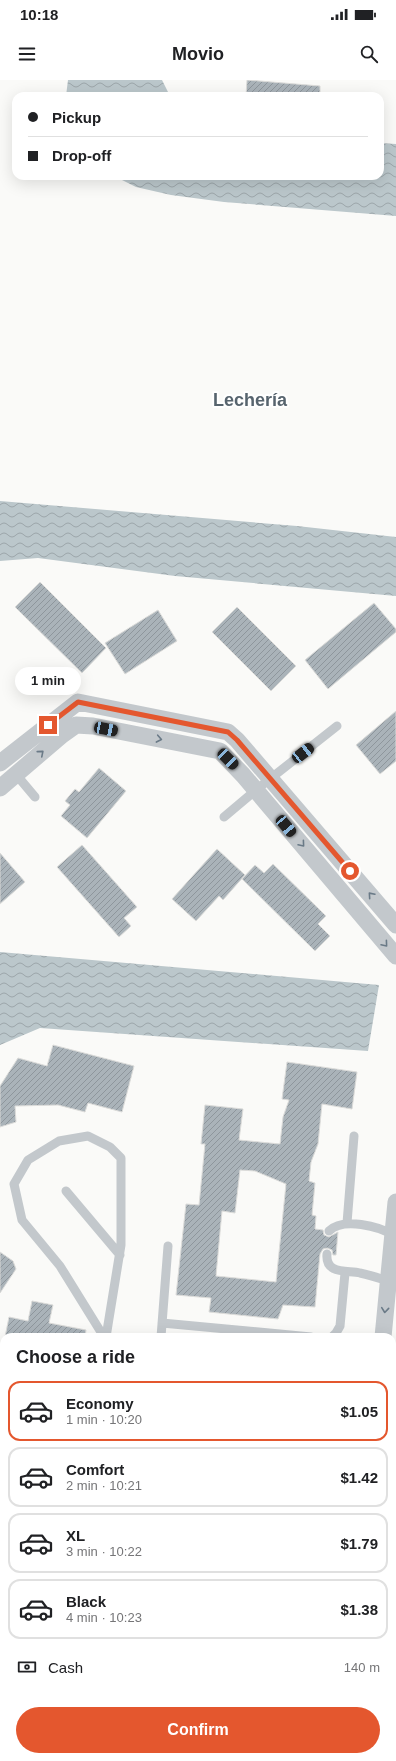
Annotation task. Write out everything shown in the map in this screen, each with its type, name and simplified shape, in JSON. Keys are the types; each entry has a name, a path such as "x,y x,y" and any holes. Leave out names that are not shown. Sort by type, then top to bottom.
{"street":[{"path":"2,761 78,702 228,732 396,924"},
{"path":"0,788 62,735 76,725 93,726 220,751 256,790 396,956"},
{"path":"383,1333 396,1202"}],"lane":[{"path":"224,817 337,726"},
{"path":"2,761 16,774 35,797"},
{"path":"102,1333 60,1266 22,1220 14,1184 28,1160 59,1141 88,1136 110,1147 121,1158 121,1245 106,1333"},
{"path":"347,1223 354,1136"},
{"path":"66,1191 120,1255"},
{"path":"329,1231 334,1226 347,1223 381,1229 394,1235"},
{"path":"161,1333 168,1246"},
{"path":"327,1254 326,1260 332,1269 345,1273 358,1273 388,1282"},
{"path":"336,1333 340,1326 345,1273"},
{"path":"162,1323 268,1333"}],"water":[{"path":"68,80 162,80 168,92 66,92"},
{"path":"384,143 396,144 396,216 224,202 171,195 136,187 122,180 384,180"},
{"path":"0,501 297,526 396,537 396,596 175,576 38,558 0,561"},
{"path":"0,952 379,985 368,1051 40,1028 0,1045"}],"building":[{"path":"247,80 320,86 320,92 246,92"},
{"path":"40,582 106,648 82,673 15,607"},
{"path":"374,603 396,629 396,632 328,689 305,660"},
{"path":"237,607 296,666 271,691 212,632"},
{"path":"158,610 177,641 125,674 105,643"},
{"path":"396,711 396,761 380,774 356,745"},
{"path":"99,768 126,791 87,838 61,816 70,805 65,801 75,789 79,792"},
{"path":"82,845 137,907 124,918 131,926 119,937 57,867"},
{"path":"217,849 245,875 223,900 219,896 196,921 172,899"},
{"path":"0,853 25,882 0,904"},
{"path":"273,864 326,916 318,924 330,936 315,951 242,879 255,865 264,873"},
{"path":"53,1045 134,1066 122,1112 88,1103 85,1112 58,1105 15,1106 16,1122 0,1127 0,1086 18,1058 47,1066"},
{"path":"287,1062 357,1072 352,1109 322,1104 318,1144 311,1162 309,1181 315,1183 312,1215 316,1216 315,1229 323,1230 324,1235 329,1237 338,1232 336,1255 333,1255 332,1250 327,1248 323,1249 320,1254 315,1307 283,1305 278,1319 209,1312 211,1298 176,1295 186,1204 199,1205 205,1144 201,1144 205,1105 243,1109 239,1140 280,1144 283,1117 289,1100 282,1099","holes":["240,1170 255,1171 286,1184 276,1282 216,1276 222,1211 235,1213"]},
{"path":"0,1252 13,1261 16,1269 0,1293"},
{"path":"32,1301 53,1305 49,1323 86,1330 86,1333 6,1333 9,1317 28,1321"}],"district":[{"name":"Lechería","path":"250,400"}],"route":[{"path":"48,725 78,702 228,732 237,740 350,871"}]}
